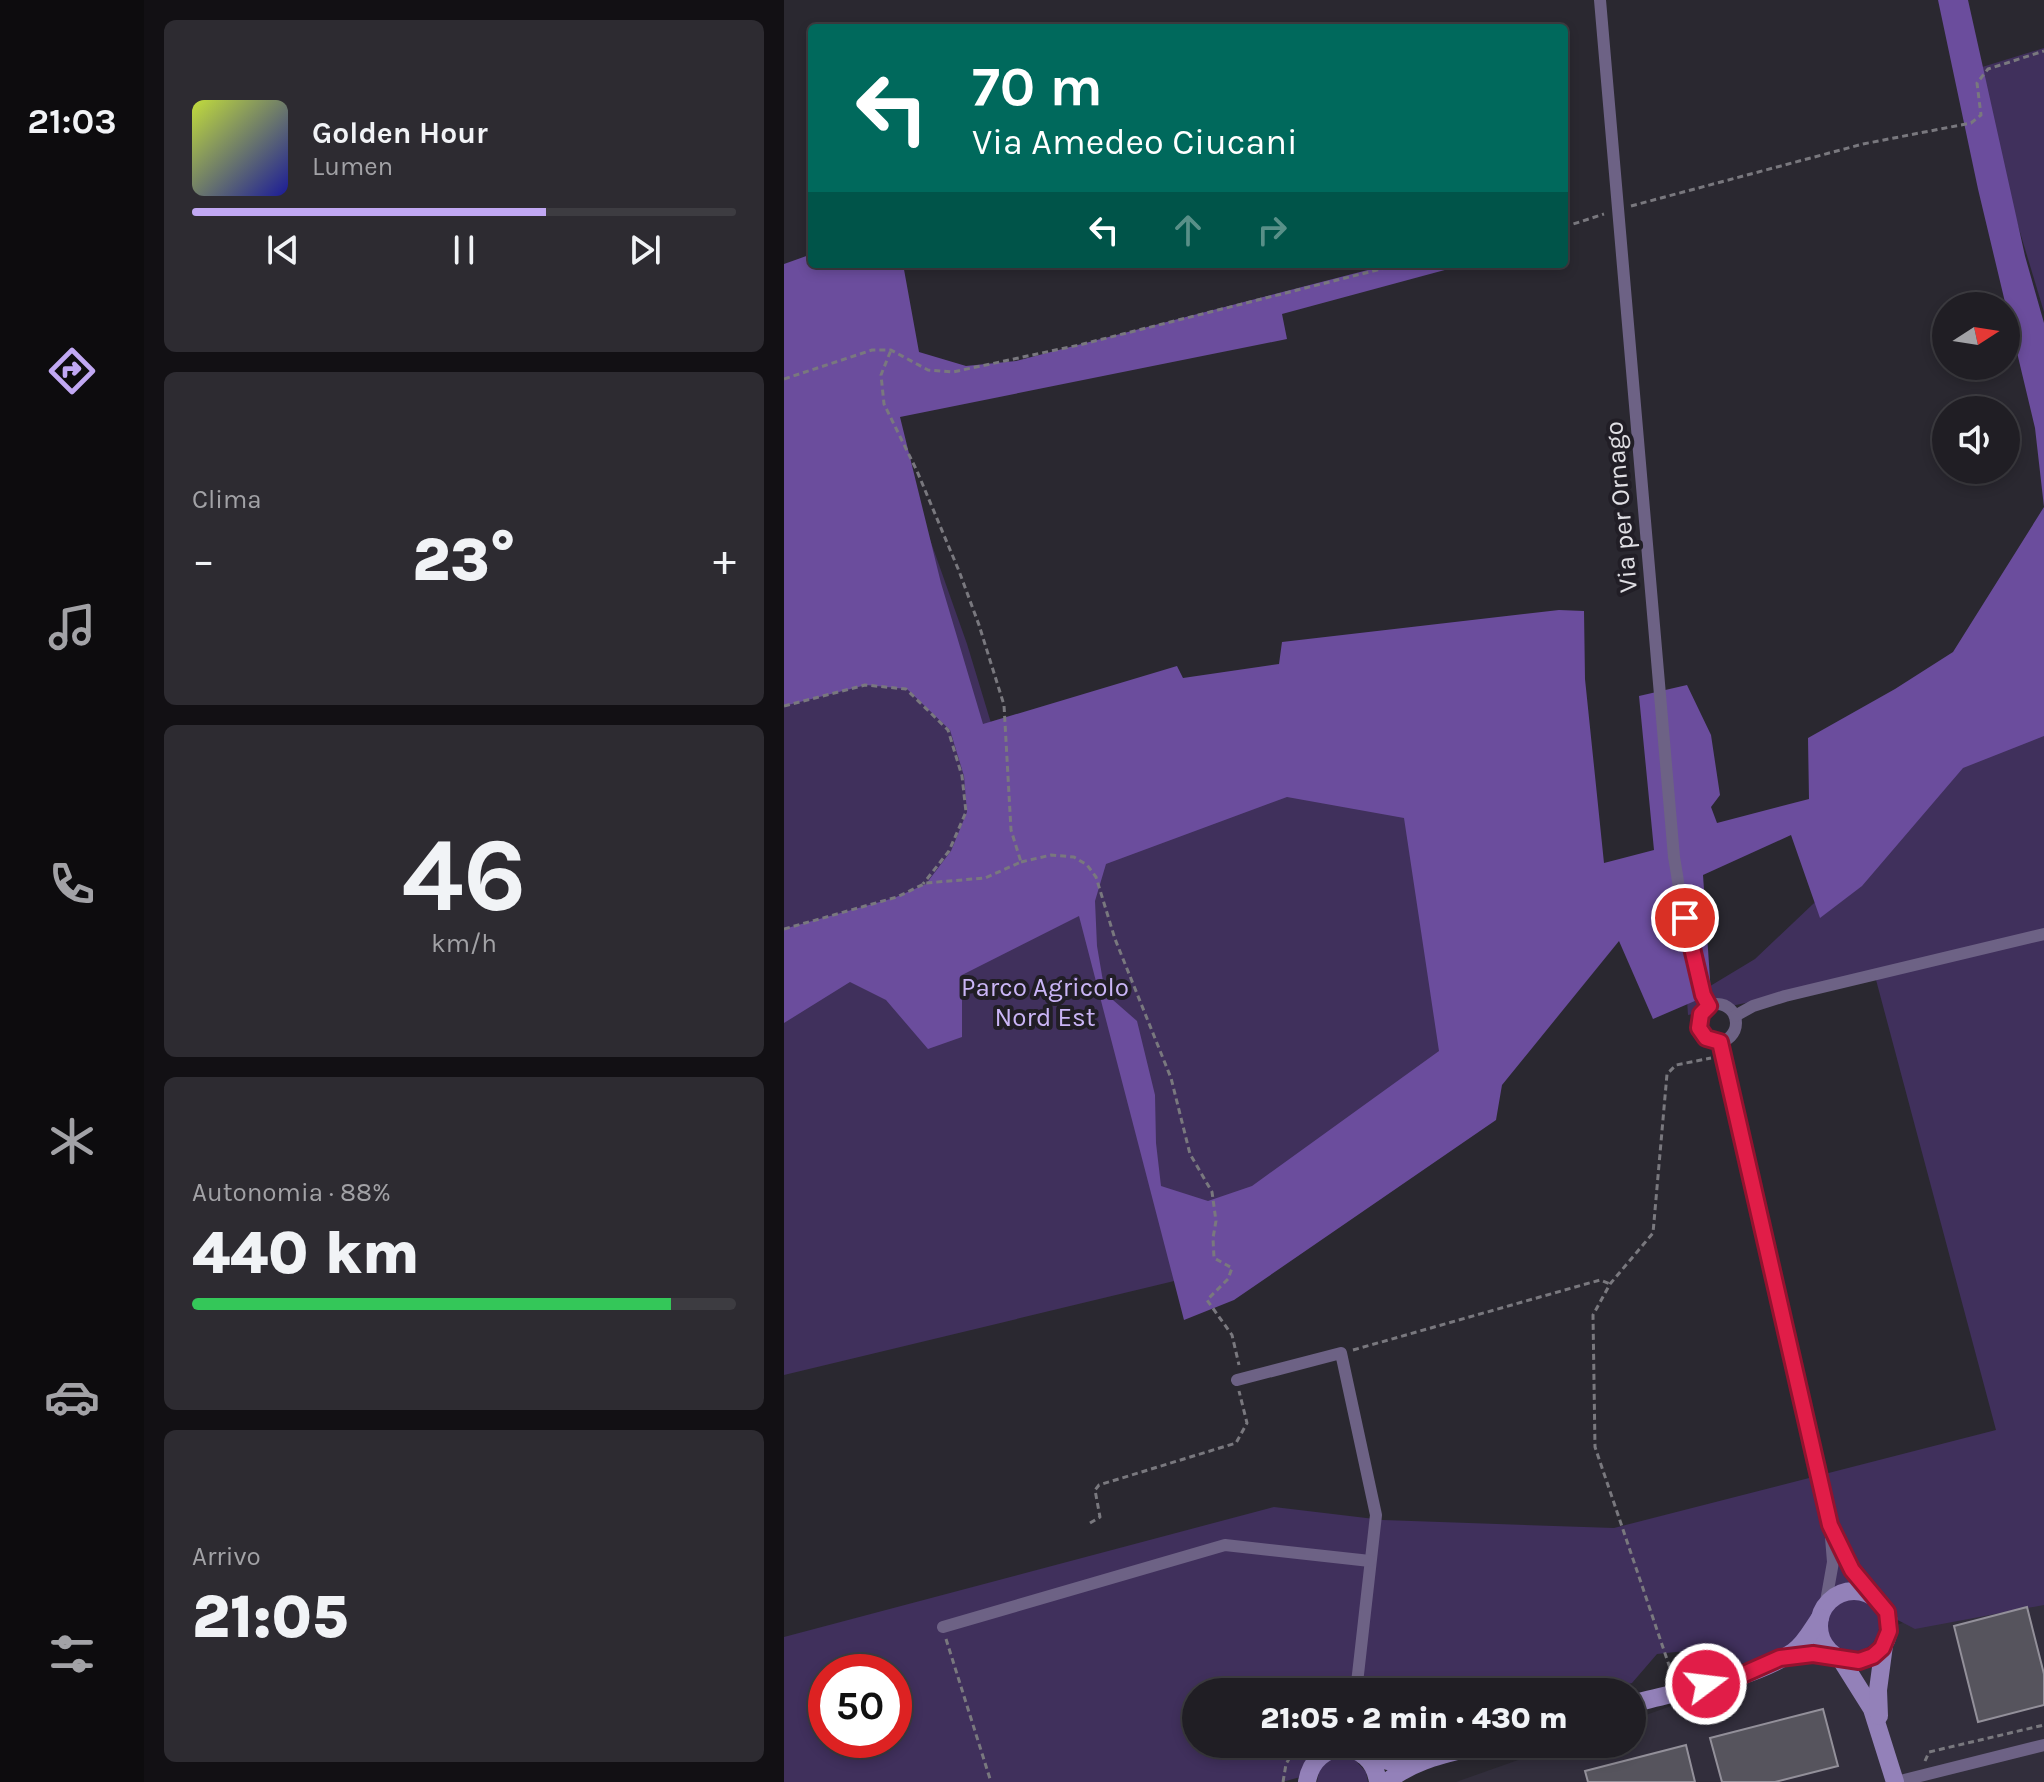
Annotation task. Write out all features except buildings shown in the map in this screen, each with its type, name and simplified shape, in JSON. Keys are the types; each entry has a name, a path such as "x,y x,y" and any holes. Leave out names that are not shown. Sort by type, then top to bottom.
{"main road":[{"path":"1646,1700 1744,1674 1780,1658 1798,1647 1836,1596 1858,1591 1872,1595 1888,1616 1889,1631 1878,1690 1882,1735"},
{"path":"1823,1612 1822,1640 1839,1658 1863,1693 1882,1735 1896,1782"},
{"path":"1780,1658 1810,1654 1863,1660 1873,1656 1884,1645"},
{"path":"1306,1780 1318,1758"},
{"path":"1367,1758 1378,1782"},
{"path":"1382,1758 1394,1762 1429,1759"},
{"path":"1387,1782 1397,1774 1433,1758"}],"street":[{"name":"Via per Ornago","path":"1600,0 1674,857 1691,949 1703,995 1709,1006"},
{"path":"1735,1016 1753,1006 1785,996 2044,934"},
{"path":"1709,1006 1725,1006 1735,1016 1734,1031 1720,1042 1706,1038 1699,1028 1701,1014 1709,1006"},
{"path":"1720,1042 1830,1525 1833,1570 1823,1612"},
{"path":"1239,1380 1341,1353 1376,1515 1357,1678"},
{"path":"1830,1525 1848,1563 1872,1595"},
{"path":"943,1627 1225,1545 1370,1561"},
{"path":"1896,1782 2044,1745"}],"path":[{"path":"1568,226 1619,209 1863,144 1971,123 1981,115 1977,83 1988,69 2044,51"},
{"path":"784,379 872,350 891,350 928,370 953,372 1079,345 1385,268"},
{"path":"891,350 881,375 884,404 917,471 959,571 1004,705 1011,830 1021,862"},
{"path":"784,706 865,685 906,689 948,730 962,776 966,812 949,851 924,883 893,898 784,928"},
{"path":"784,928 897,897 926,883 985,878 1021,862 1051,855 1074,857 1087,865 1096,877 1120,953 1171,1078 1190,1154 1212,1192 1216,1221 1214,1258 1232,1268 1228,1279 1207,1300 1232,1335 1247,1423 1236,1443 1099,1485 1095,1490 1100,1517 1090,1523"},
{"path":"1678,1692 1595,1447 1593,1315 1610,1284 1653,1233 1667,1074 1676,1065 1721,1055"},
{"path":"1341,1353 1600,1280 1610,1284"},
{"path":"943,1627 991,1782"},
{"path":"1920,1776 1929,1752 2044,1725"},
{"path":"1283,1782 1290,1758"}],"shaded area":[{"path":"1938,0 1968,0 2025,256 2044,323 2044,507 2035,428 2020,365 2020,292 2003,292"},
{"path":"808,255 808,268 904,268 919,352 966,366 1016,361 1376,268 1452,268 1282,314 1287,339 900,417 941,583 983,724 1177,666 1183,678 1279,664 1282,642 1559,610 1584,611 1585,679 1604,863 1654,850 1639,696 1687,685 1711,735 1720,795 1711,807 1717,823 1809,799 1808,738 1953,652 2044,507 2044,736 1963,768 1862,886 1820,918 1791,835 1703,875 1711,994 1653,1019 1619,941 1502,1085 1496,1120 1234,1300 1184,1320 1079,916 962,975 962,1037 928,1049 886,1000 850,982 784,1023 784,929 894,898 926,884 951,851 967,812 964,776 950,730 907,689 866,685 784,706 784,264","holes":["1287,797 1404,818 1439,1051 1252,1186 1208,1201 1161,1186 1155,1095 1137,1021 1105,993 1097,946 1095,901 1106,864"]},
{"path":"2044,1589 2044,1782 1456,1782 1524,1758 1646,1758 1646,1715 1908,1621"}],"green space":[{"path":"2044,48 2044,312 1989,129 1979,68"},
{"name":"Parco Agricolo Nord Est","path":"927,531 967,644 998,746 1421,801 1450,1061 1195,1276 784,1375 784,569"},
{"path":"2044,538 2044,1605 1915,1629 1890,1616 1879,1616 1878,1634 1874,1641 1863,1650 1856,1651 1838,1647 1709,1669 1685,1651 1657,1654 1636,1678 1182,1678 1182,1758 1366,1758 1356,1761 1366,1772 1368,1782 1317,1782 1319,1772 1282,1782 784,1782 784,1637 1274,1507 1383,1520 1614,1528 1996,1430 1875,976 1688,1015 1687,1000 1755,959 1851,868"}],"route":[{"path":"1685,918 1703,995 1709,1006 1701,1014 1699,1028 1706,1038 1720,1042 1830,1525 1854,1573 1881,1603 1890,1624 1882,1648 1863,1660 1851,1661 1813,1654 1780,1658 1744,1674 1706,1684"}]}
